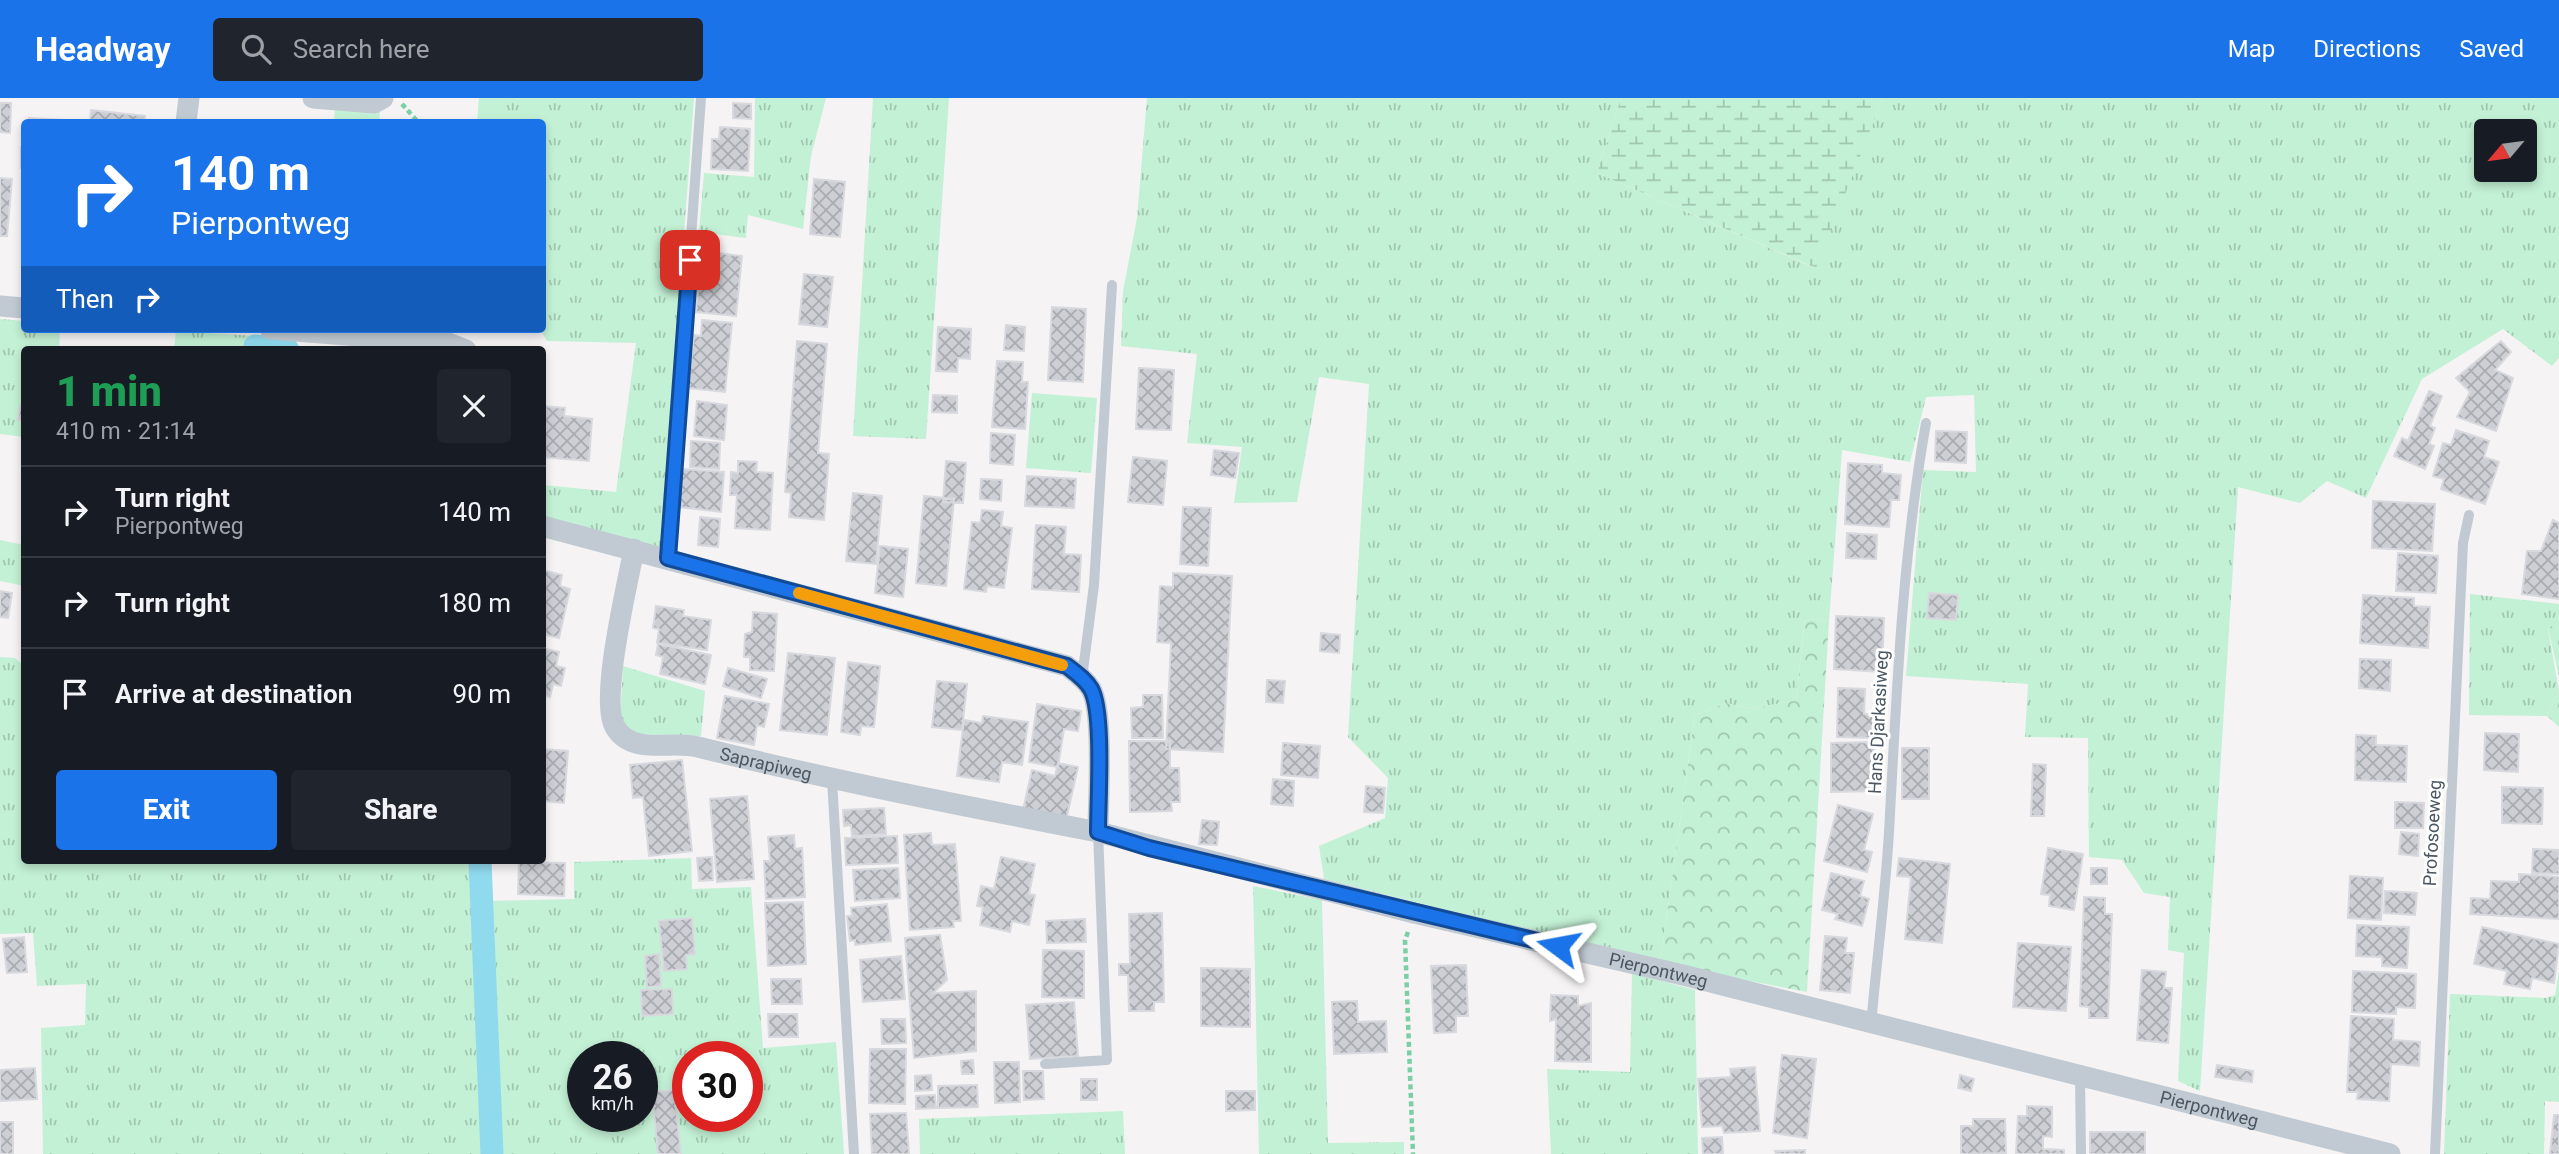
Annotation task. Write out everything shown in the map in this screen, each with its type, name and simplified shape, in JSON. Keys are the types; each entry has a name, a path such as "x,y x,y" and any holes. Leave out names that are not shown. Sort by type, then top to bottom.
{"street":[{"path":"186,119 189,98"},
{"path":"313,98 374,103 383,98"},
{"path":"0,306 21,308"},
{"path":"325,333 448,342 457,346"},
{"path":"546,527 1067,666 1082,678 1092,691 1097,713 1098,832"},
{"name":"Saprapiweg","path":"634,549 611,695 612,722 621,735 636,743 685,743 832,780 1098,832"},
{"name":"Pierpontweg","path":"1098,832 1414,913 1683,975 1871,1025 2390,1154"}],"lane":[{"path":"668,558 701,98"},
{"path":"1082,678 1094,585 1112,285"},
{"name":"Hans Djarkasiweg","path":"1871,1025 1890,816 1895,688 1916,481 1926,423"},
{"name":"Profosoeweg","path":"2435,1154 2463,543 2469,514"},
{"path":"832,780 853,1154"},
{"path":"1045,1064 1107,1060 1098,832"},
{"path":"2080,1076 2081,1154"}],"path":[{"path":"397,98 415,119"},
{"path":"1413,1154 1405,940 1414,913"}],"green space":[{"path":"479,98 694,98 661,547 546,520 546,485 616,492 636,343 547,341 542,333 546,333 546,119 477,119"},
{"path":"755,98 826,98 811,156 803,229 748,215 746,238 699,232 704,173 754,177"},
{"path":"873,98 949,98 926,439 853,436"},
{"path":"1147,98 1621,98 1597,173 1815,268 1883,98 2559,98 2559,358 2552,366 2503,329 2422,379 2366,498 2327,481 2300,503 2238,487 2200,1091 2178,1081 2184,953 2168,950 2170,897 2144,893 2122,860 2089,857 2088,738 2025,737 2028,684 1906,676 1923,470 1976,472 1974,395 1926,397 1910,462 1842,450 1829,621 1805,619 1796,700 1752,709 1726,703 1695,715 1660,964 1324,879 1319,846 1385,818 1388,778 1348,737 1369,384 1319,377 1297,502 1234,503 1242,447 1187,443 1197,354 1121,346 1123,291 1137,218"},
{"path":"1621,98 1883,98 1816,268 1597,173"},
{"path":"335,109 380,112 379,119 334,119"},
{"path":"0,319 21,321 21,333 60,333 59,346 21,346 21,437 0,434"},
{"path":"176,333 257,336 255,346 174,346"},
{"path":"1032,393 1097,398 1091,473 1026,468"},
{"path":"0,540 21,544 21,585 0,581"},
{"path":"2470,594 2559,604 2559,623 2548,629 2559,691 2547,716 2469,715"},
{"path":"1805,619 1829,621 1807,992 1660,964 1695,715 1726,703 1752,709 1796,700"},
{"path":"2559,623 2559,676 2548,628"},
{"path":"0,657 15,658 21,663 21,864 480,864 482,901 574,899 574,862 691,858 692,889 751,887 762,1041 672,1041 672,1132 763,1132 763,1048 836,1042 844,1154 43,1154 41,1028 85,1025 86,984 37,986 33,933 0,934"},
{"path":"623,666 705,691 701,736 633,734 620,720"},
{"path":"2559,691 2559,727 2547,716"},
{"path":"1253,886 1322,900 1328,1143 1404,1142 1404,1154 1259,1154"},
{"path":"2559,972 2559,1102 2545,1101 2544,1154 2444,1154 2450,994 2546,998 2555,995"},
{"path":"1632,973 1695,990 1698,1154 1551,1154 1547,1069 1630,1072"},
{"path":"1123,1111 1125,1154 920,1154 919,1119"}],"building":[{"path":"0,103 11,103 10,133 0,132"},
{"path":"733,103 751,104 751,119 733,118"},
{"path":"91,110 145,116 144,119 90,119"},
{"path":"720,127 750,129 748,171 711,169 712,139 719,139"},
{"path":"0,178 12,179 7,236 0,236"},
{"path":"814,179 845,182 840,237 810,234"},
{"path":"702,251 742,256 736,316 696,312"},
{"path":"804,274 833,277 827,327 799,324"},
{"path":"1052,307 1086,309 1083,382 1048,380"},
{"path":"702,320 732,323 725,392 688,388 694,335 701,336"},
{"path":"1006,325 1025,327 1024,351 1004,350"},
{"path":"938,327 971,329 970,359 958,358 957,372 936,371"},
{"path":"797,341 827,344 818,453 829,454 824,520 789,517 791,493 785,492"},
{"path":"2501,341 2511,352 2495,370 2513,378 2496,431 2457,417 2470,392 2456,378"},
{"path":"997,361 1023,362 1022,382 1028,382 1025,429 992,427"},
{"path":"1139,368 1174,370 1171,430 1136,429"},
{"path":"2429,391 2442,396 2430,426 2435,428 2429,444 2434,446 2425,469 2394,456 2402,438 2408,441"},
{"path":"933,395 957,396 957,413 932,412"},
{"path":"697,401 727,405 724,440 694,436"},
{"path":"546,406 565,408 564,416 592,419 589,461 546,457"},
{"path":"2456,430 2489,441 2484,457 2499,462 2485,504 2441,489 2444,479 2433,476 2443,443 2451,445"},
{"path":"1936,431 1967,432 1966,463 1935,461"},
{"path":"991,433 1015,435 1013,465 990,463"},
{"path":"691,441 720,443 719,469 690,467"},
{"path":"1214,450 1239,453 1235,478 1211,475"},
{"path":"1133,457 1167,461 1163,505 1128,502"},
{"path":"738,461 757,462 756,472 773,473 770,530 735,528 737,495 730,495 731,472 738,473"},
{"path":"946,461 966,463 963,503 943,502"},
{"path":"1848,463 1882,465 1882,473 1901,475 1899,500 1891,500 1889,527 1845,524"},
{"path":"682,469 724,472 721,512 679,507"},
{"path":"1027,476 1076,479 1074,508 1025,506"},
{"path":"981,479 1002,480 1001,501 980,499"},
{"path":"853,493 882,496 876,564 846,561"},
{"path":"924,496 954,499 946,586 916,583"},
{"path":"2373,501 2435,504 2432,551 2372,548"},
{"path":"1183,507 1211,508 1208,566 1180,564"},
{"path":"982,510 1003,512 1001,526 1012,528 1004,588 987,586 986,592 964,589 972,522 980,523"},
{"path":"700,517 720,519 718,547 698,545"},
{"path":"2553,520 2559,523 2559,599 2522,594 2527,551 2541,551"},
{"path":"1036,525 1066,527 1064,554 1081,555 1079,592 1032,589"},
{"path":"1847,533 1877,535 1876,559 1846,558"},
{"path":"880,546 908,549 903,597 875,593"},
{"path":"2398,553 2438,556 2436,593 2396,591"},
{"path":"546,571 562,575 560,586 570,589 559,638 546,635"},
{"path":"1173,573 1232,576 1223,752 1166,749 1171,643 1157,642 1160,586 1173,587"},
{"path":"0,591 12,593 8,618 0,617"},
{"path":"1929,593 1958,595 1956,620 1927,618"},
{"path":"2363,595 2414,598 2414,606 2430,607 2428,648 2360,643"},
{"path":"656,606 684,610 683,616 711,620 707,650 657,643 659,629 653,628"},
{"path":"753,612 777,614 774,671 750,670 750,657 744,657 745,634 752,632"},
{"path":"1836,616 1884,618 1882,672 1834,669"},
{"path":"1321,633 1340,635 1339,653 1320,651"},
{"path":"658,644 711,655 705,684 660,674 663,657 656,655"},
{"path":"546,649 559,652 556,666 565,668 561,686 553,684 550,697 546,696"},
{"path":"788,653 835,658 827,735 780,730"},
{"path":"2360,659 2391,660 2390,691 2359,688"},
{"path":"848,662 880,666 874,727 861,726 860,735 841,732"},
{"path":"728,668 767,679 761,698 723,686"},
{"path":"1267,680 1285,681 1283,703 1266,702"},
{"path":"937,681 967,684 962,730 932,727"},
{"path":"1838,688 1865,689 1864,714 1876,714 1875,738 1837,737"},
{"path":"1143,695 1162,695 1163,738 1132,738 1131,708 1143,707"},
{"path":"725,696 769,704 764,727 757,725 754,745 717,738"},
{"path":"1037,704 1081,711 1078,731 1064,729 1058,767 1029,762"},
{"path":"983,716 1028,722 1022,765 1002,762 999,782 957,776 964,720 982,723"},
{"path":"2485,733 2519,734 2518,772 2484,770"},
{"path":"2356,735 2376,736 2376,745 2407,746 2406,782 2355,780"},
{"path":"1129,741 1170,741 1170,768 1179,768 1180,802 1171,802 1172,811 1130,812"},
{"path":"1874,742 1875,791 1831,792 1831,743"},
{"path":"1283,743 1320,746 1318,778 1281,775"},
{"path":"1902,748 1929,748 1929,799 1902,799"},
{"path":"546,749 568,751 564,803 546,801"},
{"path":"682,760 692,851 649,856 643,797 633,798 630,765"},
{"path":"1058,763 1078,767 1066,820 1023,810 1032,770 1055,776"},
{"path":"2033,764 2046,765 2044,816 2031,816"},
{"path":"1273,779 1294,781 1293,806 1271,804"},
{"path":"1366,786 1385,788 1383,813 1364,812"},
{"path":"2502,787 2543,788 2542,824 2502,823"},
{"path":"747,796 754,879 717,882 710,799"},
{"path":"2395,802 2424,803 2423,828 2395,828"},
{"path":"1838,805 1873,814 1864,850 1872,852 1867,872 1824,861"},
{"path":"884,808 886,834 852,836 851,825 844,826 843,810"},
{"path":"1202,820 1219,822 1217,845 1199,844"},
{"path":"2401,832 2419,834 2418,856 2399,854"},
{"path":"931,833 932,845 955,844 961,921 953,921 954,927 910,930 904,835"},
{"path":"794,835 795,849 802,848 805,897 766,899 764,861 770,861 768,837"},
{"path":"897,836 898,863 846,865 845,838"},
{"path":"2048,848 2083,854 2074,910 2049,906 2050,895 2041,894"},
{"path":"2533,849 2559,850 2559,874 2532,873"},
{"path":"712,857 713,880 699,881 697,858"},
{"path":"1001,857 1035,864 1029,894 1035,895 1029,925 1012,921 1010,932 980,925 983,907 977,906 981,886 994,889"},
{"path":"1899,858 1950,864 1942,943 1905,939 1911,877 1897,876"},
{"path":"565,863 564,896 518,894 519,864"},
{"path":"898,868 900,898 855,901 853,870"},
{"path":"2091,868 2107,868 2107,884 2091,884"},
{"path":"1831,873 1864,881 1860,896 1869,899 1862,926 1835,919 1838,914 1822,910"},
{"path":"2519,874 2559,877 2559,919 2470,914 2471,898 2490,899 2491,881 2519,882"},
{"path":"2350,876 2383,878 2381,920 2348,918"},
{"path":"2385,891 2417,893 2415,915 2384,913"},
{"path":"2084,897 2105,898 2105,914 2112,914 2108,1018 2089,1018 2089,1007 2080,1006"},
{"path":"803,902 806,964 768,966 765,903"},
{"path":"887,904 891,941 855,945 855,940 850,941 847,916 852,916 851,908"},
{"path":"1162,913 1164,1002 1154,1002 1154,1011 1129,1011 1128,975 1119,975 1119,964 1130,964 1129,914"},
{"path":"692,918 695,954 686,955 687,969 664,971 659,921"},
{"path":"1085,919 1086,942 1047,943 1046,921"},
{"path":"2357,925 2409,927 2407,968 2382,966 2382,957 2356,956"},
{"path":"2482,927 2559,944 2554,983 2532,978 2530,989 2504,984 2507,971 2474,964"},
{"path":"940,935 947,980 933,993 976,991 976,1051 914,1058 905,938"},
{"path":"1825,936 1847,938 1845,953 1854,953 1850,993 1820,990"},
{"path":"24,937 27,972 7,973 3,939"},
{"path":"2018,943 2071,947 2066,1011 2013,1007"},
{"path":"1043,950 1084,951 1084,998 1042,997"},
{"path":"659,954 661,986 647,987 645,956"},
{"path":"901,956 905,999 863,1002 860,960"},
{"path":"1466,965 1468,1016 1456,1016 1456,1032 1434,1033 1431,966"},
{"path":"1201,968 1250,969 1250,1027 1201,1026"},
{"path":"2142,970 2166,972 2164,988 2172,988 2168,1043 2137,1040"},
{"path":"2353,971 2416,974 2415,1008 2396,1007 2396,1014 2352,1012"},
{"path":"771,979 801,979 802,1004 772,1004"},
{"path":"672,989 673,1014 642,1016 641,990"},
{"path":"1551,995 1578,996 1578,1006 1591,1003 1591,1062 1555,1061 1556,1019 1550,1021"},
{"path":"1357,1001 1358,1022 1386,1021 1387,1052 1334,1054 1332,1002"},
{"path":"1074,1002 1078,1056 1030,1059 1026,1005"},
{"path":"768,1014 797,1014 798,1037 769,1037"},
{"path":"2351,1016 2394,1019 2393,1040 2420,1042 2419,1066 2391,1064 2389,1101 2357,1099 2358,1092 2347,1092"},
{"path":"881,1019 905,1019 906,1043 882,1044"},
{"path":"870,1049 906,1049 905,1104 869,1103"},
{"path":"1782,1055 1816,1059 1807,1138 1773,1133"},
{"path":"973,1060 974,1074 962,1074 961,1061"},
{"path":"994,1062 1019,1062 1020,1102 995,1103"},
{"path":"2217,1065 2253,1071 2252,1082 2215,1077"},
{"path":"1755,1067 1760,1131 1724,1133 1722,1126 1702,1127 1698,1079 1731,1077 1730,1069"},
{"path":"35,1068 37,1099 0,1101 0,1070"},
{"path":"1023,1071 1043,1071 1044,1099 1024,1100"},
{"path":"931,1075 932,1090 915,1091 915,1076"},
{"path":"1960,1075 1974,1079 1971,1091 1958,1088"},
{"path":"1081,1079 1097,1079 1097,1100 1081,1100"},
{"path":"977,1085 978,1107 938,1108 938,1086"},
{"path":"672,1090 672,1132 679,1132 681,1154 658,1154 656,1132 658,1132 658,1091"},
{"path":"1226,1091 1255,1091 1255,1110 1226,1111"},
{"path":"935,1095 936,1108 916,1109 916,1096"},
{"path":"2027,1106 2052,1107 2052,1137 2043,1136 2043,1149 2064,1150 2064,1154 2016,1154 2018,1116 2027,1116"},
{"path":"906,1113 909,1154 872,1154 870,1114"},
{"path":"2554,1115 2559,1115 2559,1154 2550,1154"},
{"path":"1973,1119 2005,1119 2006,1153 1961,1154 1961,1126 1973,1126"},
{"path":"0,1122 13,1122 13,1154 0,1154"},
{"path":"2090,1132 2145,1132 2145,1154 2090,1154"},
{"path":"1722,1137 1723,1154 1703,1154 1702,1138"},
{"path":"1805,1150 1805,1154 1776,1154 1775,1151"}],"waterway":[{"path":"480,864 492,1154"}],"slow traffic":[{"path":"799,593 1062,665"}],"route":[{"path":"690,260 668,558 1067,666 1082,678 1092,691 1097,713 1098,832 1149,848 1558,946"}]}
